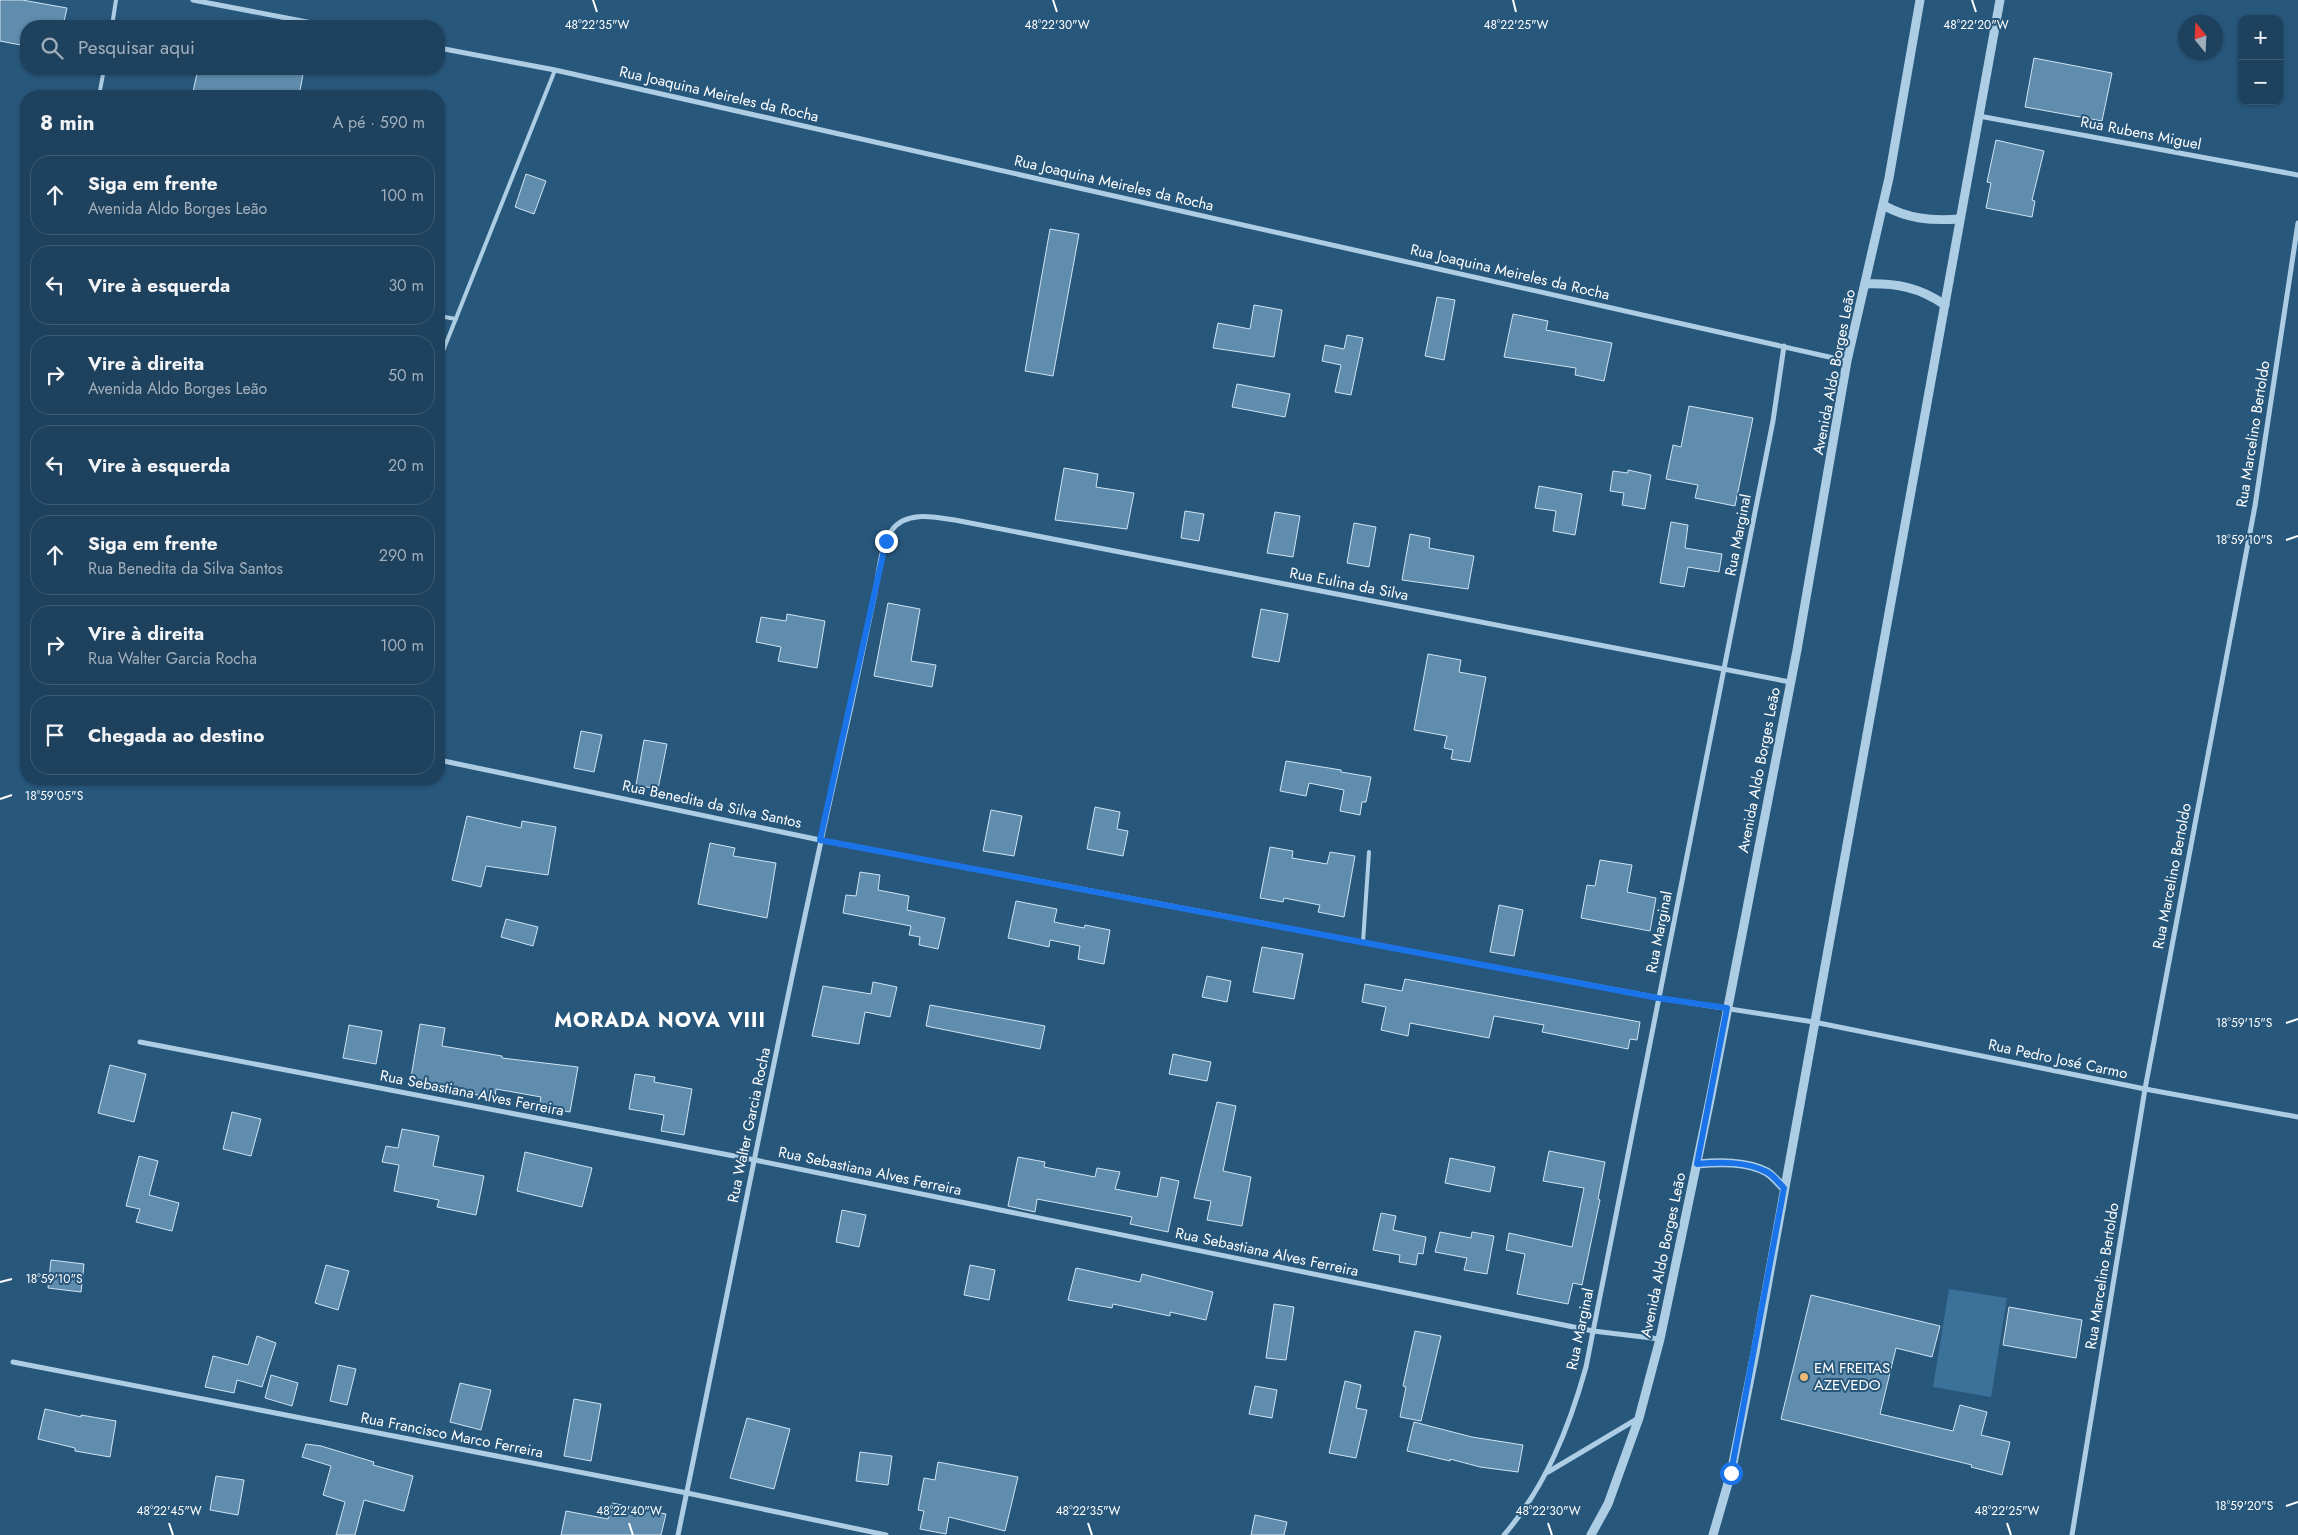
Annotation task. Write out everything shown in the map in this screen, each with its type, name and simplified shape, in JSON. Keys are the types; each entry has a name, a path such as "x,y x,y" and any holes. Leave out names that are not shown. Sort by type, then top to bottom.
{"street":[{"path":"193,0 297,20"},
{"name":"Avenida Aldo Borges Leão","path":"1591,1535 1608,1504 1639,1418 1660,1339 1697,1164 1790,682 1847,361 1883,205 1920,0"},
{"path":"1713,1535 1731,1473 2000,0"},
{"name":"Rua Joaquina Meireles da Rocha","path":"445,49 555,70 1847,361"},
{"name":"Rua Rubens Miguel","path":"1979,116 2298,175"},
{"path":"1883,205 1896,212 1915,218 1934,221 1959,219"},
{"name":"Rua Marcelino Bertoldo","path":"2072,1535 2145,1090 2255,506 2298,223"},
{"path":"1865,284 1899,284 1918,289 1945,305"},
{"name":"Rua Marginal","path":"1504,1535 1548,1473 1577,1402 1593,1331 1773,421 1784,346"},
{"name":"Rua Eulina da Silva","path":"902,521 913,518 933,517 995,527 1790,682"},
{"name":"Rua Walter Garcia Rocha","path":"678,1535 820,840 861,662 882,559 889,535 902,521"},
{"name":"Rua Benedita da Silva Santos","path":"445,761 820,840 1658,998 1727,1008"},
{"name":"Rua Pedro José Carmo","path":"1727,1008 1814,1022 2145,1090 2298,1117"},
{"name":"Rua Sebastiana Alves Ferreira","path":"140,1042 755,1160 1593,1331 1660,1339"},
{"path":"1697,1164 1719,1162 1752,1166 1768,1172 1784,1188"},
{"name":"Rua Francisco Marco Ferreira","path":"13,1362 686,1493 886,1535"},
{"path":"1548,1473 1639,1418"}],"lane":[{"path":"113,20 116,0"},
{"path":"445,346 555,70"},
{"path":"100,90 103,75"},
{"path":"445,317 456,319"},
{"path":"1364,942 1369,852"}],"shaded area":[{"name":"EM FREITAS AZEVEDO","path":"1949,1289 2007,1298 1991,1397 1933,1387"}],"building":[{"path":"0,0 22,0 67,8 64,20 20,20 20,45 0,41"},
{"path":"2034,58 2112,73 2102,121 2025,107"},
{"path":"197,75 303,75 300,90 193,90"},
{"path":"1996,140 2044,151 2032,200 2035,201 2032,217 1986,208 1991,183 1987,182"},
{"path":"526,174 546,181 534,214 515,207"},
{"path":"1050,229 1079,234 1053,376 1025,371"},
{"path":"1437,297 1455,300 1444,360 1425,356"},
{"path":"1254,305 1282,310 1274,357 1213,348 1218,323 1250,329"},
{"path":"1513,314 1548,321 1546,330 1612,343 1604,381 1575,375 1576,368 1504,357"},
{"path":"1347,335 1363,338 1351,395 1335,392 1341,365 1322,361 1325,345 1344,349"},
{"path":"1237,384 1290,394 1285,417 1232,407"},
{"path":"1689,406 1753,418 1735,506 1695,498 1698,485 1666,479 1673,445 1681,447"},
{"path":"1064,468 1098,474 1096,487 1134,493 1127,529 1055,520"},
{"path":"1628,470 1651,475 1645,509 1622,505 1624,493 1610,491 1613,471 1628,473"},
{"path":"1539,486 1582,494 1575,535 1553,531 1556,511 1535,508"},
{"path":"1185,511 1204,514 1199,541 1181,538"},
{"path":"1275,512 1300,516 1293,557 1267,553"},
{"path":"1671,522 1688,525 1685,548 1722,554 1719,572 1688,567 1684,587 1660,583"},
{"path":"1354,523 1376,527 1369,567 1347,563"},
{"path":"1410,534 1430,538 1429,548 1474,556 1468,589 1402,580"},
{"path":"888,603 920,609 911,661 936,665 932,687 874,676"},
{"path":"1261,609 1288,614 1279,662 1252,657"},
{"path":"787,614 825,621 817,668 778,661 781,647 756,642 761,617 786,621"},
{"path":"1428,654 1461,660 1459,672 1486,677 1470,762 1451,759 1453,750 1444,748 1447,736 1414,730"},
{"path":"581,731 602,735 594,772 574,768"},
{"path":"644,740 667,744 658,789 636,785"},
{"path":"1286,761 1371,777 1366,802 1362,802 1360,815 1340,811 1344,790 1309,783 1306,796 1280,791"},
{"path":"1095,807 1120,812 1117,829 1128,831 1123,856 1087,849"},
{"path":"991,810 1022,816 1014,856 983,851"},
{"path":"467,816 521,828 522,821 556,827 548,875 486,866 481,887 452,880"},
{"path":"710,843 735,848 733,856 776,863 767,918 698,904"},
{"path":"1270,847 1293,851 1292,858 1327,864 1330,852 1355,856 1344,917 1318,912 1320,905 1284,898 1283,902 1260,898"},
{"path":"1600,860 1632,865 1627,892 1656,898 1650,931 1581,918 1587,885 1595,886"},
{"path":"860,872 880,875 878,890 909,896 907,910 945,918 938,949 919,945 920,937 909,935 911,926 843,913 846,895 856,896"},
{"path":"1016,901 1057,909 1054,922 1084,928 1085,925 1110,930 1104,964 1078,959 1080,946 1050,940 1049,947 1008,938"},
{"path":"1499,905 1523,910 1514,956 1490,952"},
{"path":"506,919 538,927 533,946 501,937"},
{"path":"1262,947 1303,954 1294,999 1253,992"},
{"path":"1207,976 1231,981 1227,1002 1202,997"},
{"path":"1405,979 1640,1022 1637,1040 1630,1039 1628,1049 1542,1032 1544,1025 1494,1016 1489,1038 1410,1023 1408,1036 1381,1030 1386,1007 1362,1002 1365,984 1402,991"},
{"path":"873,982 897,987 890,1017 865,1012 859,1044 812,1036 823,986 871,994"},
{"path":"930,1005 1045,1026 1040,1049 926,1026"},
{"path":"420,1024 445,1028 442,1046 502,1056 502,1058 578,1067 570,1112 539,1107 541,1097 496,1089 495,1098 410,1083"},
{"path":"349,1025 382,1031 376,1064 343,1058"},
{"path":"1173,1054 1211,1062 1207,1081 1169,1074"},
{"path":"110,1065 146,1074 134,1122 98,1113"},
{"path":"635,1074 655,1077 654,1082 692,1089 684,1135 661,1131 664,1115 629,1109"},
{"path":"1217,1102 1236,1106 1223,1171 1251,1177 1242,1226 1207,1220 1211,1201 1194,1198"},
{"path":"232,1112 261,1119 251,1156 223,1149"},
{"path":"402,1129 439,1136 433,1166 484,1176 476,1215 437,1207 439,1200 394,1191 399,1165 382,1162 386,1146 398,1148"},
{"path":"1549,1151 1605,1162 1598,1199 1600,1200 1582,1285 1573,1283 1568,1304 1517,1294 1525,1254 1506,1250 1509,1233 1572,1247 1584,1188 1543,1181"},
{"path":"525,1152 592,1168 582,1207 517,1191"},
{"path":"139,1156 158,1161 149,1195 179,1203 172,1231 136,1222 140,1209 126,1206"},
{"path":"1018,1157 1045,1162 1044,1167 1095,1177 1097,1168 1120,1172 1115,1189 1157,1197 1161,1177 1179,1181 1168,1232 1130,1224 1132,1217 1037,1199 1035,1212 1008,1206"},
{"path":"1450,1158 1495,1167 1490,1192 1445,1183"},
{"path":"842,1210 866,1215 859,1247 836,1242"},
{"path":"1381,1213 1396,1216 1393,1230 1426,1237 1423,1254 1418,1253 1416,1265 1399,1262 1400,1255 1373,1250"},
{"path":"1440,1232 1471,1238 1472,1232 1494,1236 1487,1274 1464,1270 1467,1258 1435,1252"},
{"path":"51,1260 84,1264 81,1292 48,1288"},
{"path":"326,1265 349,1271 338,1310 315,1303"},
{"path":"970,1265 995,1270 989,1300 964,1295"},
{"path":"1076,1268 1140,1282 1142,1274 1213,1292 1206,1320 1170,1312 1170,1316 1113,1304 1112,1308 1068,1300"},
{"name":"EM FREITAS AZEVEDO","path":"1811,1295 1940,1326 1932,1357 1896,1348 1880,1414 1953,1431 1960,1405 1987,1412 1981,1435 2010,1442 2002,1475 1971,1467 1972,1465 1781,1419"},
{"path":"1274,1304 1294,1307 1286,1360 1266,1358"},
{"path":"2009,1307 2082,1320 2076,1358 2003,1345"},
{"path":"1415,1331 1441,1336 1421,1421 1400,1417 1406,1387 1403,1386"},
{"path":"257,1336 276,1343 262,1387 237,1380 234,1393 205,1387 213,1356 248,1365"},
{"path":"338,1365 356,1369 347,1405 330,1401"},
{"path":"271,1375 298,1383 292,1406 265,1398"},
{"path":"1345,1381 1361,1385 1356,1408 1367,1410 1356,1458 1329,1453"},
{"path":"460,1383 491,1390 481,1430 450,1422"},
{"path":"1255,1386 1277,1390 1272,1418 1249,1414"},
{"path":"574,1399 601,1404 591,1461 564,1456"},
{"path":"45,1409 81,1417 81,1415 116,1421 110,1457 75,1451 75,1448 38,1439"},
{"path":"747,1418 790,1429 774,1489 730,1478"},
{"path":"1414,1422 1472,1437 1523,1445 1518,1472 1480,1467 1407,1451"},
{"path":"306,1444 321,1446 374,1462 373,1465 413,1476 404,1511 364,1500 355,1535 336,1535 345,1502 323,1495 331,1466 302,1457"},
{"path":"860,1452 892,1456 888,1485 856,1481"},
{"path":"938,1462 1018,1477 1005,1531 949,1517 946,1534 920,1529 924,1511 918,1510 924,1478 935,1480"},
{"path":"216,1476 244,1480 238,1515 210,1510"},
{"path":"612,1503 666,1514 661,1535 561,1535 566,1511 608,1519"},
{"path":"1255,1515 1287,1522 1284,1535 1251,1535"}],"place":[{"name":"EM FREITAS AZEVEDO","path":"1804,1377"}],"district":[{"name":"MORADA NOVA VIII","path":"660,1020"}],"route":[{"path":"886,541 861,662 820,840 1658,998 1727,1008 1697,1164 1719,1162 1752,1166 1768,1172 1784,1188 1731,1473"}]}
